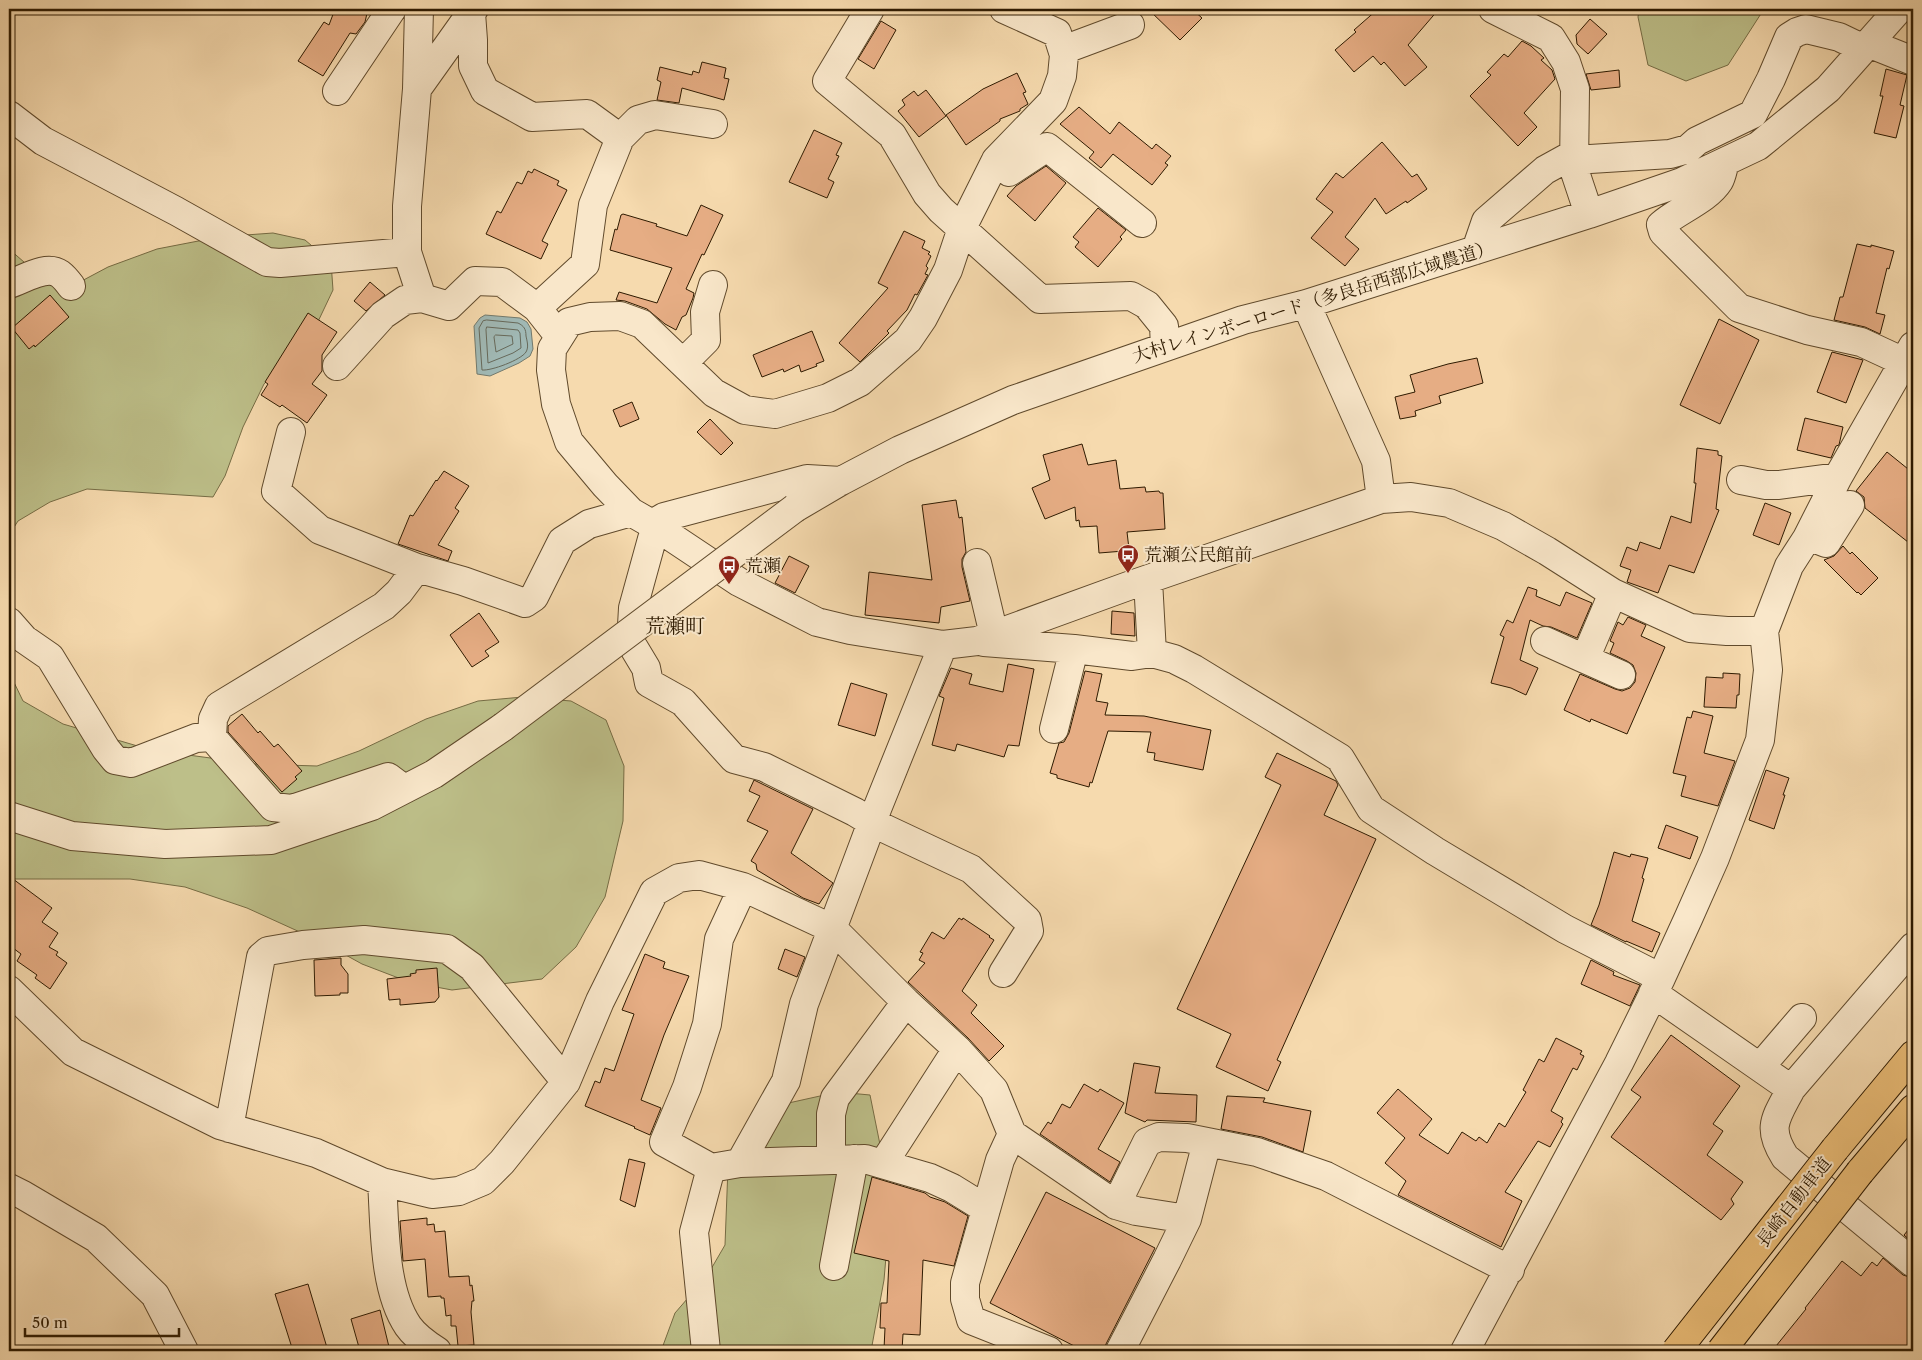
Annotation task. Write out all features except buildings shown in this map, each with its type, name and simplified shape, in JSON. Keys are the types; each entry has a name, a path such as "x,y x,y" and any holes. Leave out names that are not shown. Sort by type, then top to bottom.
{"highway":[{"name":"長崎自動車道","path":"1676,1351 1835,1149 1913,1055"},
{"name":"長崎自動車道","path":"1721,1351 1860,1172 1913,1109"}],"street":[{"path":"337,91 392,9"},
{"path":"419,9 417,89 407,206 408,252 422,298"},
{"path":"870,9 827,81 892,136 927,194 1040,299 1131,296 1147,305 1164,326 1165,347"},
{"path":"1004,9 1057,33 1064,55 1062,76 1053,101 996,160 962,228 948,270 923,318 908,340 860,382 828,398 774,414 745,410 714,394 642,324 620,316 590,317 569,322 559,336 552,349 551,370 556,404 569,442 647,521 739,582 817,622 850,630 943,645 985,638 1381,499 1411,497 1449,503 1503,526 1548,551 1613,593 1690,628 1764,631"},
{"path":"1493,9 1551,38 1566,62 1575,89 1574,169 1590,214"},
{"name":"大村レインボーロード（多良岳西部広域農道）","path":"9,816 72,836 165,844 271,840 372,806 434,774 503,727 795,508 841,480 900,450 1013,400 1243,320 1306,304 1590,214 1682,182 1758,146 1828,89 1899,9"},
{"path":"417,89 472,11"},
{"path":"472,11 473,66 485,91 532,117 587,114 620,138"},
{"path":"1063,50 1130,25"},
{"path":"1476,250 1486,221 1545,170 1574,157 1670,154 1688,149 1697,141 1753,114 1789,37 1797,32 1806,29 1839,36 1913,61"},
{"path":"9,115 43,141 176,211 267,262 280,263 408,252"},
{"path":"537,308 585,264 593,205 620,138 638,120 655,115 712,124"},
{"path":"996,160 1009,172 1047,147 1142,223"},
{"path":"1465,1351 1619,1063 1657,986 1715,858 1760,740 1768,670 1764,631 1789,566 1808,536 1838,477 1908,354 1808,330 1739,308 1663,232 1661,225 1671,215 1706,194 1719,181 1725,162"},
{"path":"9,284 41,272 52,271 59,273 71,286"},
{"path":"337,366 384,315 406,300 422,298 449,306 475,280 502,282 537,308 559,336"},
{"path":"683,363 706,340 705,312 713,285"},
{"path":"1306,304 1376,461 1381,499"},
{"path":"291,432 276,491 320,530 417,568 525,602 534,597 562,541 589,524 647,521 807,479 841,480"},
{"path":"1741,480 1766,485 1779,485 1838,477"},
{"path":"1808,536 1826,543 1850,505"},
{"path":"647,521 652,539 633,608 631,643 646,668 650,683 683,702 734,759 764,767 855,812 873,823 971,868 1027,920 1028,930 1003,973"},
{"path":"978,563 985,638"},
{"path":"404,790 388,777 292,809 272,807 212,737 213,719 219,706 384,606 399,592 417,568"},
{"path":"1148,580 1152,653"},
{"path":"1585,659 1613,593"},
{"path":"9,622 24,639 50,657 106,749 115,760 131,763 196,738 212,737"},
{"path":"985,638 1132,656 1152,653 1174,659 1194,669 1340,758 1371,808 1435,850 1657,986 1791,1089"},
{"path":"1545,641 1621,675"},
{"path":"740,1163 786,1081 804,1004 877,809 943,645"},
{"path":"1054,730 1074,649"},
{"path":"1766,683 1779,687 1776,728 1781,742"},
{"path":"9,990 73,1052 220,1125 316,1153 382,1182 432,1194 459,1191 483,1181 502,1162 566,1082 600,1002 654,892 678,878 699,875 743,886 833,929 906,1002 957,1049 994,1090 1012,1134 1116,1206 1136,1212 1186,1219"},
{"path":"743,886 719,939 707,1024 686,1087 664,1142 711,1168 740,1163 865,1159 930,1178 952,1188 986,1209"},
{"path":"229,1128 261,957 268,951 303,945 364,940 447,949 472,966 566,1082"},
{"path":"1913,948 1791,1089 1775,1120 1776,1142 1785,1157 1913,1263"},
{"path":"834,1266 842,1160 831,1114 835,1098 906,1002"},
{"path":"1760,1067 1802,1018"},
{"path":"883,1164 957,1049"},
{"path":"1012,1134 1000,1160 986,1209 965,1283 965,1299 971,1320 1049,1351"},
{"path":"1116,1206 1147,1142 1159,1137 1187,1138 1257,1152 1326,1176 1510,1270"},
{"path":"1120,1351 1186,1219 1207,1142"},
{"path":"706,1351 694,1232 711,1168"},
{"path":"382,1182 389,1275 398,1308 409,1327 421,1340 437,1351"},
{"path":"9,1188 23,1194 96,1238 155,1295 184,1351"}],"green space":[{"path":"1639,9 1764,9 1728,65 1686,81 1648,65 1638,17"},
{"path":"273,233 305,240 331,262 333,290 314,330 264,384 243,427 225,476 213,497 87,489 50,502 18,521 9,535 9,249 47,282 76,284 108,267 157,249 219,237"},
{"path":"9,672 23,701 63,724 151,750 255,764 317,766 359,751 426,719 478,701 523,697 571,701 606,720 624,766 623,821 605,897 576,947 542,979 452,990 409,982 362,964 324,943 247,908 185,887 130,879 9,879"},
{"path":"838,1092 870,1095 891,1199 884,1280 871,1351 661,1351 675,1313 707,1276 725,1245 728,1167 784,1104"}],"water":[{"path":"485,315 520,318 527,322 531,329 533,349 530,356 519,363 490,376 477,374 474,326"}],"place":[{"name":"荒瀬公民館前","path":"1128,574"},
{"name":"荒瀬","path":"729,585"}],"district":[{"name":"荒瀬町","path":"675,626"}]}
